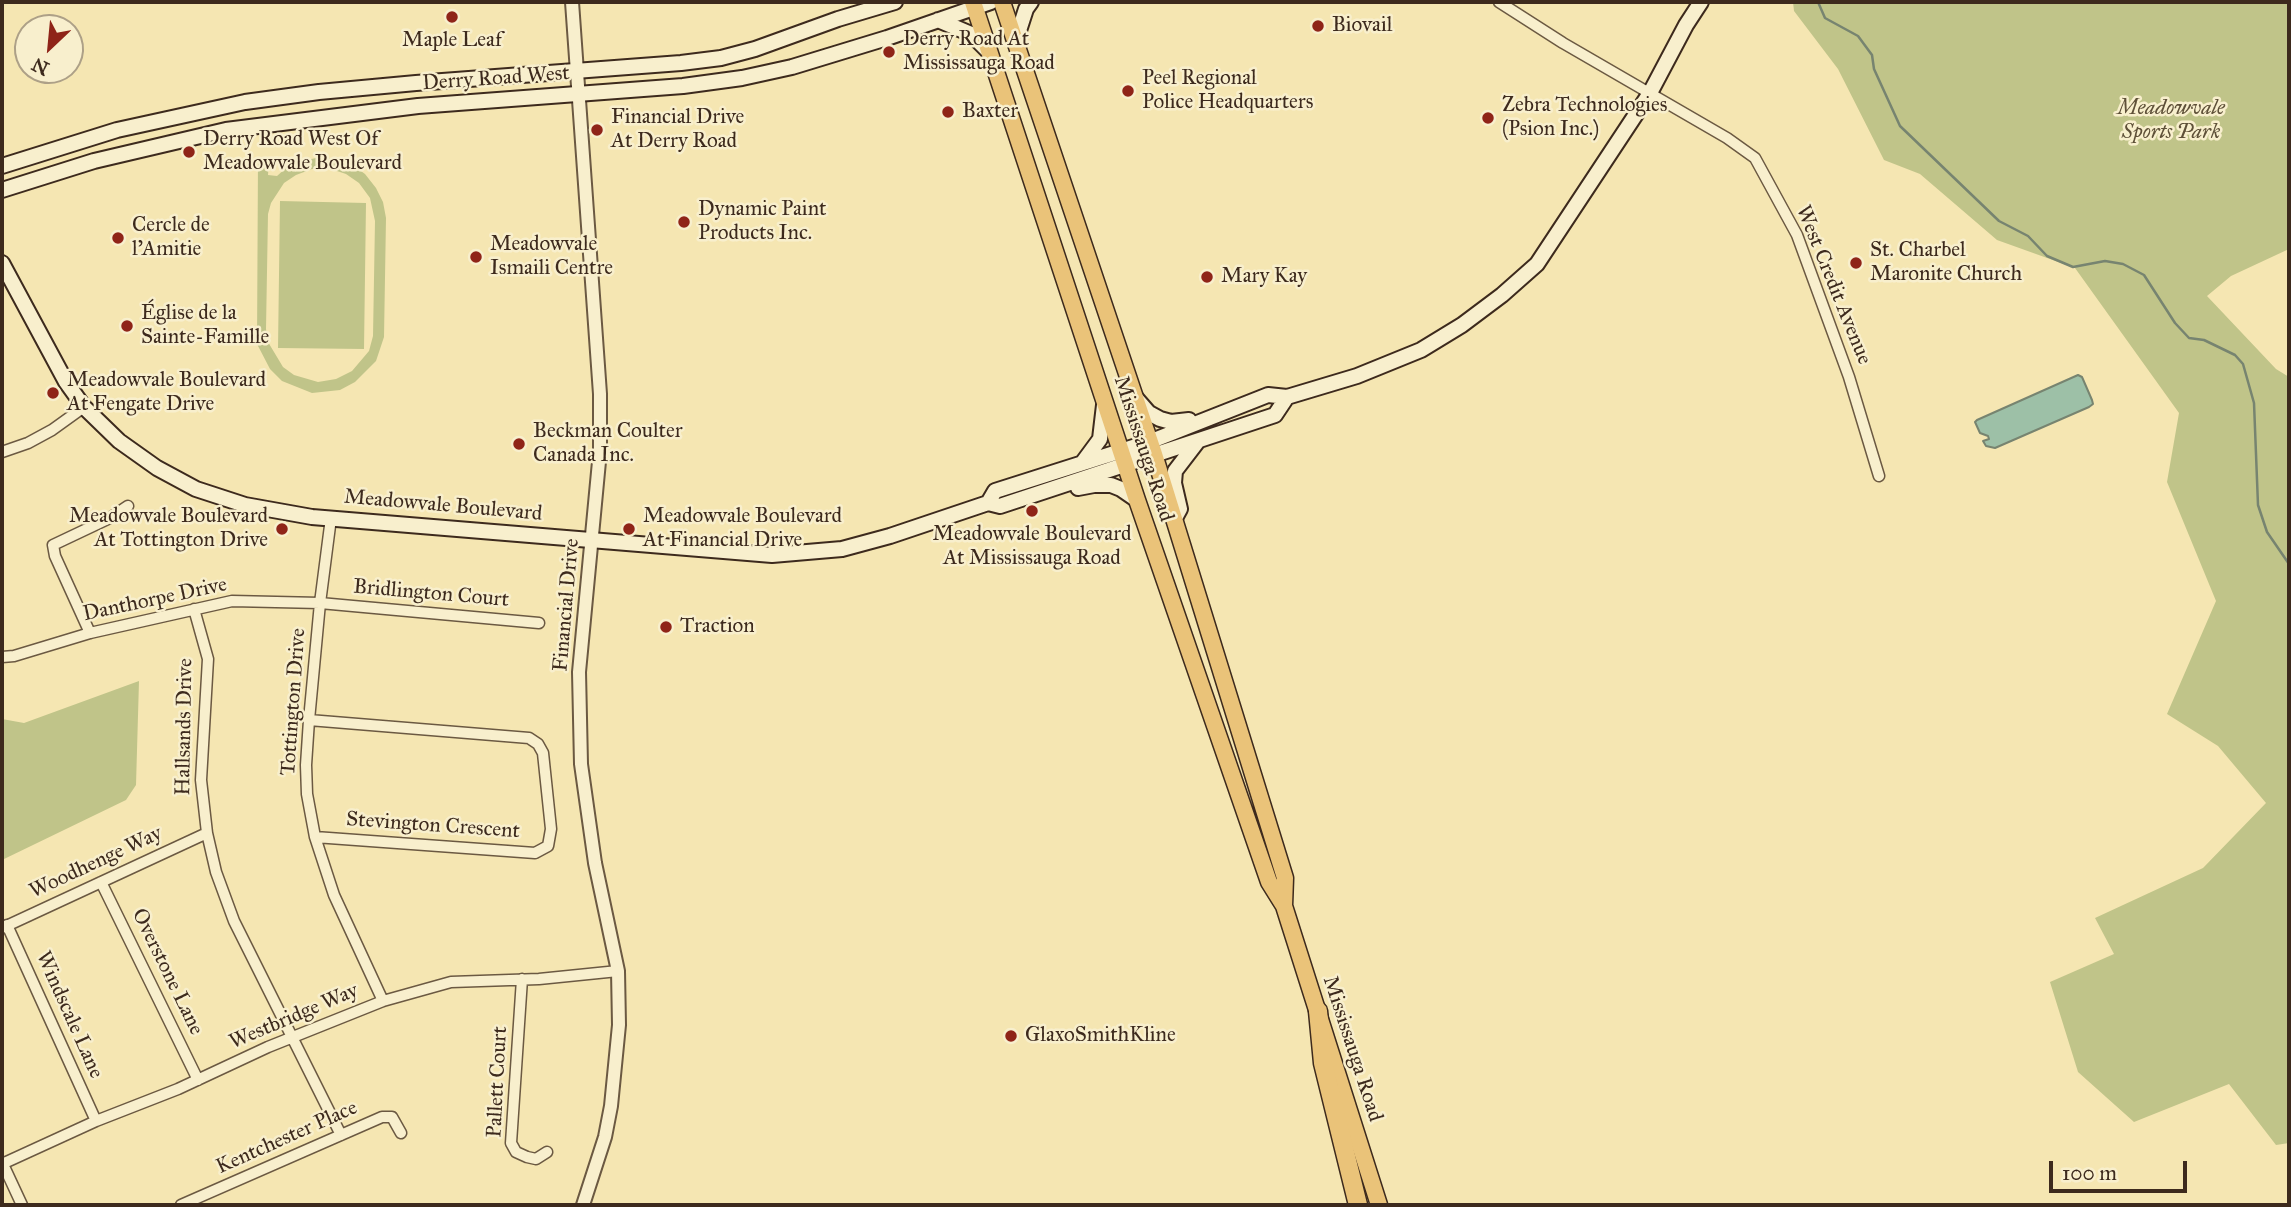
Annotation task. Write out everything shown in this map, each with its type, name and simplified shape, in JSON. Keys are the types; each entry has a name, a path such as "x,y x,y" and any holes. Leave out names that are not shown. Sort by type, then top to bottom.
{"highway":[{"path":"1318,1011 1324,1063 1358,1205"}],"main road":[{"name":"Derry Road West","path":"2,166 117,130 245,102 374,87 721,58 895,2"},
{"name":"Derry Road West","path":"2,190 94,161 226,130 404,107 683,86 742,78 792,67 887,38 974,5 991,2"},
{"name":"Mississauga Road","path":"1002,2 1152,448 1286,877 1284,906"},
{"path":"1015,43 1026,9 1031,2"},
{"name":"Meadowvale Boulevard","path":"1152,448 1205,420 1268,396 1287,397 1357,376 1421,350 1462,325 1502,295 1537,264 1650,93 1701,2"},
{"name":"Mississauga Road","path":"974,5 1137,500 1269,882 1284,906 1379,1205"},
{"path":"938,20 971,34 992,55"},
{"name":"Meadowvale Boulevard","path":"2,263 58,369 84,407 137,455 196,489 245,505 331,518 772,555 842,549 988,503 1000,506 1060,486 1124,457 1152,448 1199,440 1275,415 1287,397"},
{"path":"1134,396 1150,412 1165,421 1205,420"},
{"path":"1082,463 1100,439 1104,401"},
{"path":"1174,520 1180,509 1174,474 1178,464 1199,440"},
{"name":"Meadowvale Boulevard","path":"988,503 995,491 1082,463 1124,457"},
{"path":"1060,486 1071,490 1094,485 1111,485 1137,500"}],"street":[{"name":"Financial Drive","path":"572,2 600,394 600,451 579,672 581,764 595,863 618,971 619,1025 611,1106 605,1137 583,1205"},
{"name":"West Credit Avenue","path":"1499,2 1563,43 1727,138 1755,158 1797,235 1849,377 1879,476"},
{"path":"3,449 28,443 84,407"},
{"path":"90,633 55,556 53,545 110,518 128,506"},
{"name":"Tottington Drive","path":"331,518 309,720 307,786 315,837 334,895 383,1001"},
{"name":"Danthorpe Drive","path":"2,657 14,656 90,633 232,601 320,603"},
{"name":"Bridlington Court","path":"320,603 539,623"},
{"name":"Hallsands Drive","path":"194,609 208,659 201,780 207,833 216,872 234,921 341,1135"},
{"name":"Stevington Crescent","path":"309,720 529,738 538,744 543,753 551,829 548,846 535,853 315,837"},
{"name":"Woodhenge Way","path":"5,927 207,833"},
{"name":"Overstone Lane","path":"101,882 198,1080"},
{"name":"Windscale Lane","path":"5,927 96,1121"},
{"name":"Westbridge Way","path":"2,1163 198,1080 268,1047 383,1001 451,982 618,971"},
{"name":"Pallett Court","path":"522,979 511,1143 516,1152 527,1157 536,1159 547,1152"},
{"name":"Kentchester Place","path":"181,1205 386,1116 395,1120 401,1133"},
{"path":"2,1163 22,1205"}],"green space":[{"name":"Meadowvale Sports Park","path":"1793,2 2289,2 2289,249 2231,276 2207,296 2276,369 2289,377 2289,1143 2276,1145 2229,1084 2134,1122 2078,1072 2050,982 2114,954 2095,918 2203,868 2266,803 2218,746 2167,714 2216,601 2167,482 2179,413 2075,268 1997,240 1920,174 1884,160 1838,69 1794,11"},
{"path":"321,157 354,166 365,174 383,202 386,218 384,337 376,361 355,382 340,390 312,393 282,381 270,369 257,344 258,159 269,160 268,175 277,176 297,162","holes":["312,169 331,169 346,174 359,183 370,198 375,221 373,336 369,351 352,371 336,379 318,382 294,375 283,367 268,342 268,214 271,203 284,183"]},
{"path":"280,201 366,203 364,349 278,348"},
{"path":"139,681 136,785 126,800 2,860 2,719 24,723"}],"shaded area":[{"path":"2078,375 2082,377 2093,404 1995,448 1986,446 1983,441 1989,439 1988,436 1980,433 1975,422 1977,420"}],"waterway":[{"path":"1818,2 1825,18 1858,36 1872,55 1874,69 1900,126 1999,221 2028,236 2047,256 2073,267 2105,261 2123,264 2144,275 2175,323 2189,338 2204,340 2235,355 2243,364 2254,403 2258,505 2267,532 2289,564"}],"place":[{"name":"Maple Leaf","path":"452,17"},
{"name":"Biovail","path":"1318,26"},
{"name":"Derry Road At Mississauga Road","path":"889,52"},
{"name":"Peel Regional Police Headquarters","path":"1128,91"},
{"name":"Baxter","path":"948,112"},
{"name":"Zebra Technologies (Psion Inc.)","path":"1488,118"},
{"name":"Financial Drive At Derry Road","path":"597,130"},
{"name":"Derry Road West Of Meadowvale Boulevard","path":"189,152"},
{"name":"Dynamic Paint Products Inc.","path":"684,222"},
{"name":"Cercle de l'Amitie","path":"118,238"},
{"name":"Meadowvale Ismaili Centre","path":"476,257"},
{"name":"St. Charbel Maronite Church","path":"1856,263"},
{"name":"Mary Kay","path":"1207,277"},
{"name":"Église de la Sainte-Famille","path":"127,326"},
{"name":"Meadowvale Boulevard At Fengate Drive","path":"53,393"},
{"name":"Beckman Coulter Canada Inc.","path":"519,444"},
{"name":"Meadowvale Boulevard At Mississauga Road","path":"1032,511"},
{"name":"Meadowvale Boulevard At Tottington Drive","path":"282,529"},
{"name":"Meadowvale Boulevard At Financial Drive","path":"629,529"},
{"name":"Traction","path":"666,627"},
{"name":"GlaxoSmithKline","path":"1011,1036"}]}
